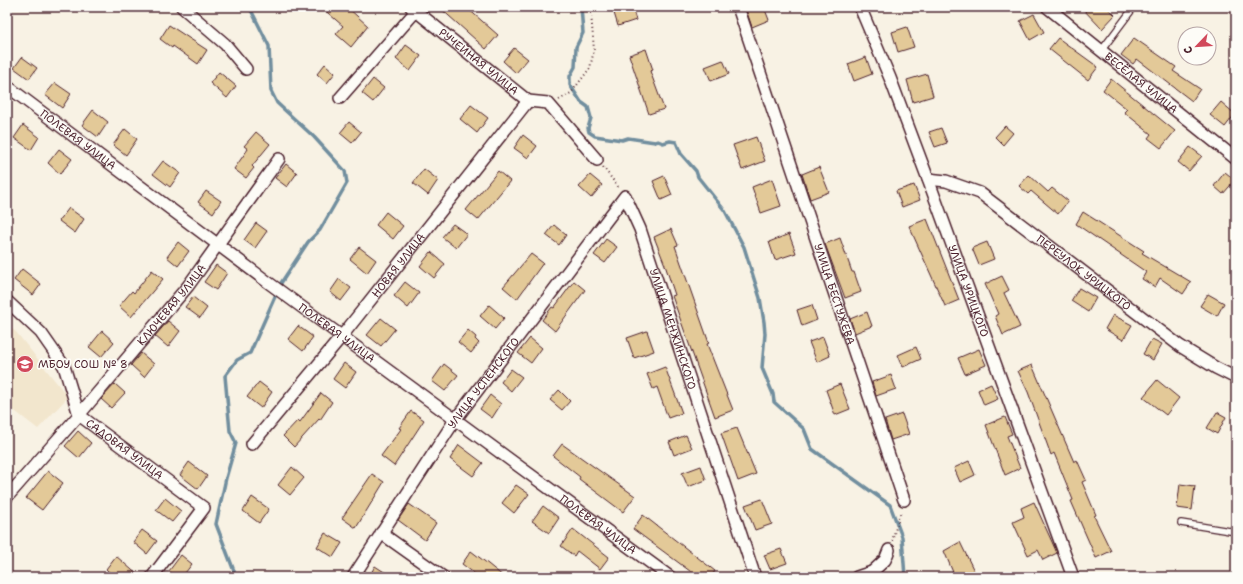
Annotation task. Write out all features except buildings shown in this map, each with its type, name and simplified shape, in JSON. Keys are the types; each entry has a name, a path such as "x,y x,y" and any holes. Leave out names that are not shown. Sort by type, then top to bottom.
{"street":[{"path":"182,7 225,44 246,69"},
{"name":"УЛИЦА БЕСТУЖЕВА","path":"738,7 904,500"},
{"name":"УЛИЦА УРИЦКОГО","path":"860,7 890,78 928,179 1073,577"},
{"name":"ВЕСЁЛАЯ УЛИЦА","path":"1047,7 1236,159"},
{"path":"340,98 413,9"},
{"name":"РУЧЕЙНАЯ УЛИЦА","path":"413,9 528,101"},
{"name":"ПОЛЕВАЯ УЛИЦА","path":"7,86 269,283 670,577"},
{"path":"528,101 548,103 597,160"},
{"name":"НОВАЯ УЛИЦА","path":"252,444 342,336 528,101"},
{"name":"КЛЮЧЕВАЯ УЛИЦА","path":"7,497 79,416 188,286 279,159"},
{"name":"ПЕРЕУЛОК УРИЦКОГО","path":"928,179 946,181 980,193 1180,346 1216,368 1236,378"},
{"name":"УЛИЦА УСПЕНСКОГО","path":"352,577 455,420 625,196"},
{"name":"УЛИЦА МЕНЖИНСКОГО","path":"625,196 640,229 754,577"},
{"name":"САДОВАЯ УЛИЦА","path":"7,301 41,333 64,366 79,416 204,508 152,577"},
{"path":"381,533 443,577"},
{"path":"857,577 873,574 885,560 889,550"}],"lane":[{"path":"1101,51 1134,7"},
{"path":"1181,523 1236,532"}],"path":[{"path":"571,93 590,68 594,50 591,13 594,7"},
{"path":"597,160 625,196"},
{"path":"889,550 904,500"}],"shaded area":[{"name":"МБОУ СОШ № 8","path":"7,325 16,332 68,397 38,429 7,405"}],"waterway":[{"path":"233,577 234,571 216,524 226,478 236,443 230,431 225,376 237,360 250,353 281,283 308,242 320,230 347,183 345,171 314,137 277,103 271,91 269,46 248,7"},
{"path":"581,7 583,33 576,47 575,67 570,76 570,85 581,102 588,107 591,118 588,128 589,132 595,136 622,140 628,138 655,142 658,141 663,143 670,141 676,142 681,154 696,171 698,177 725,211 744,247 760,298 765,334 762,368 773,394 774,402 804,429 812,449 890,505 902,537 905,577"}],"place":[{"name":"МБОУ СОШ № 8","path":"25,364"}]}
